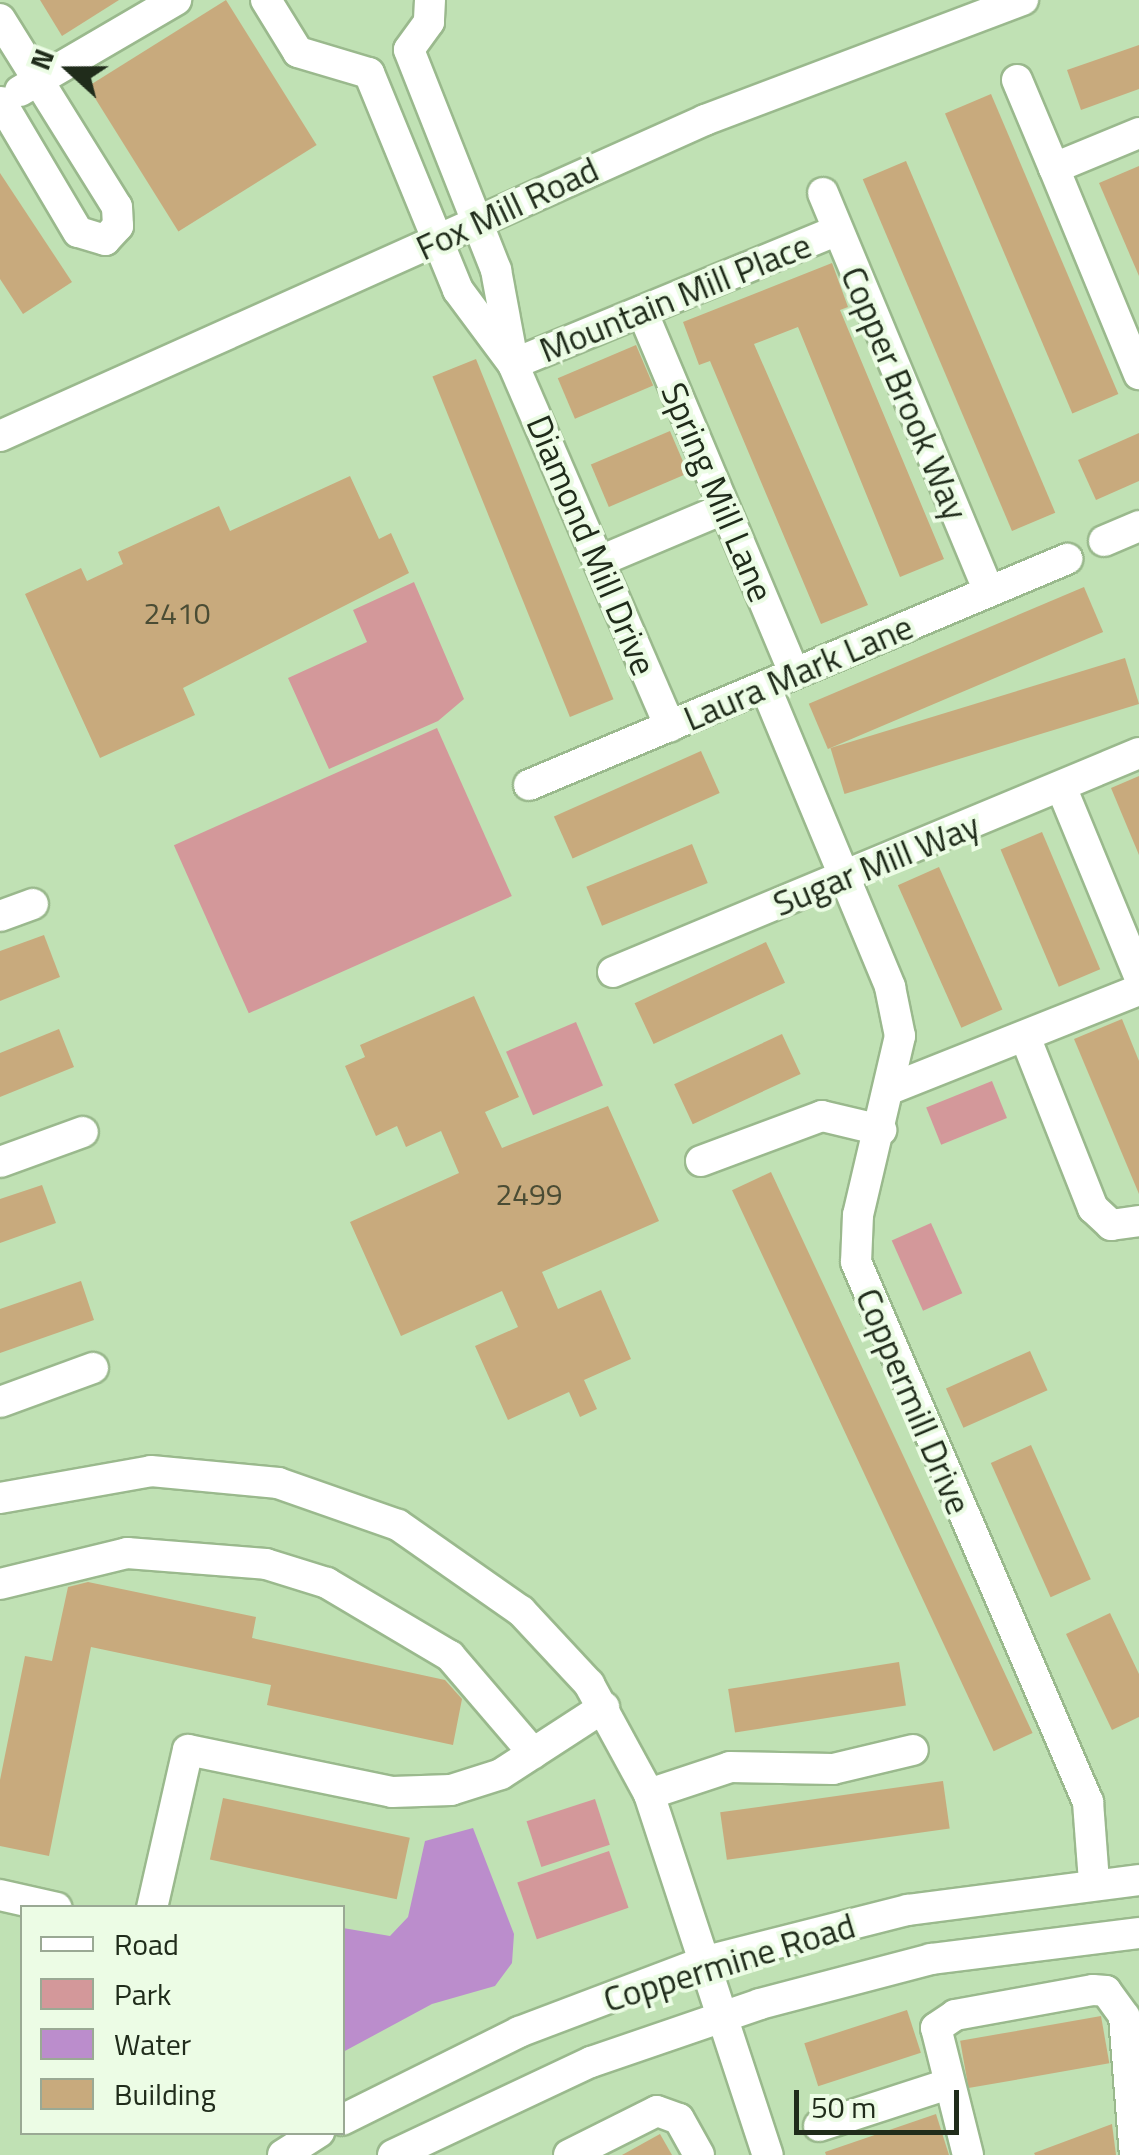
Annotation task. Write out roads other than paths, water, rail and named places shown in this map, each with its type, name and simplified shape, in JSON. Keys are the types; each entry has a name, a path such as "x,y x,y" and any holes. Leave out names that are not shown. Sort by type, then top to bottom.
{"street":[{"path":"0,19 38,80 117,207 118,226 105,240 78,232 0,103 38,80 176,0"},
{"name":"Diamond Mill Drive","path":"266,0 298,52 369,72 460,292 513,364"},
{"name":"Diamond Mill Drive","path":"430,0 429,22 409,50 476,221 513,364 670,727"},
{"name":"Fox Mill Road","path":"0,436 705,120 1022,0"},
{"path":"1017,80 1139,374"},
{"path":"1054,168 1139,133"},
{"name":"Copper Brook Way","path":"823,193 989,591"},
{"name":"Mountain Mill Place","path":"513,364 836,231"},
{"name":"Spring Mill Lane","path":"642,310 794,673"},
{"path":"600,562 724,509"},
{"path":"1104,541 1139,526"},
{"name":"Laura Mark Lane","path":"529,786 1066,559"},
{"name":"Coppermill Drive","path":"765,686 890,987 900,1036 895,1087 855,1238 865,1295 1088,1802 1094,1882"},
{"name":"Sugar Mill Way","path":"612,972 1062,789 1139,753"},
{"path":"1062,789 1139,976"},
{"path":"0,916 33,904"},
{"path":"895,1087 1026,1039 1139,990"},
{"path":"1026,1039 1093,1208 1111,1225 1139,1221"},
{"path":"700,1160 822,1116 881,1130"},
{"path":"0,1162 83,1132"},
{"path":"0,1402 93,1368"},
{"path":"0,1498 151,1471 253,1478 327,1497 398,1526 483,1579 604,1706 649,1794 768,2155"},
{"path":"0,1584 127,1554 266,1564 327,1583 450,1656 533,1753"},
{"path":"153,1905 188,1750 392,1792 450,1790 533,1753 604,1706"},
{"path":"649,1794 730,1767 833,1769 913,1750"},
{"name":"Coppermine Road","path":"345,2119 519,2032 706,1961 908,1910 1094,1882 1139,1880"},
{"path":"0,1895 45,1905"},
{"name":"Coppermine Road","path":"392,2155 520,2091 725,2017 930,1959 1139,1933"},
{"path":"968,2155 934,2042 944,2020 1106,1992 1124,2016 1135,2155"},
{"path":"818,2126 945,2085"},
{"path":"569,2155 657,2111 680,2120 699,2155"},
{"path":"283,2155 315,2135"}],"water":[{"path":"473,1828 514,1934 512,1963 495,1986 432,2004 345,2051 345,1928 390,1936 408,1917 425,1841"}]}
